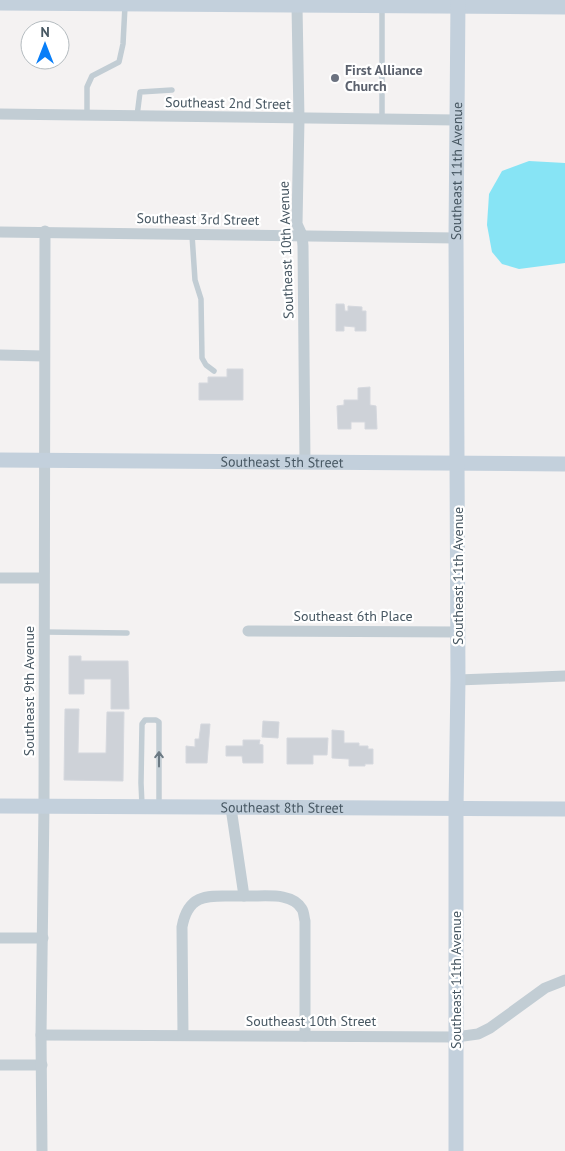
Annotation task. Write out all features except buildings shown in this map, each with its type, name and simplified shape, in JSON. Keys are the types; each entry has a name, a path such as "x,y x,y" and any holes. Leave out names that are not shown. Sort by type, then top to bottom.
{"street":[{"path":"0,3 125,4 146,2 297,6 320,3 382,6 458,3 525,4 565,8"},
{"name":"Southeast 11th Avenue","path":"456,1151 458,463 456,120 458,3"},
{"name":"Southeast 10th Avenue","path":"297,6 297,224 302,235 303,246 306,463"},
{"name":"Southeast 2nd Street","path":"0,114 456,120"},
{"name":"Southeast 3rd Street","path":"0,232 456,238"},
{"name":"Southeast 9th Avenue","path":"42,1151 44,232"},
{"path":"0,355 44,356"},
{"name":"Southeast 5th Street","path":"0,460 565,464"},
{"path":"0,578 44,578"},
{"name":"Southeast 6th Place","path":"248,631 458,632"},
{"path":"458,680 565,676"},
{"name":"Southeast 8th Street","path":"0,806 565,810"},
{"path":"232,808 244,896"},
{"path":"184,1035 182,927 185,913 192,902 202,897 244,896 284,897 295,902 302,910 305,921 305,1036"},
{"path":"0,938 43,938"},
{"name":"Southeast 10th Street","path":"41,1035 456,1037 478,1034 490,1028 545,988 565,980"},
{"path":"0,1065 42,1066"}],"lane":[{"path":"87,115 87,87 92,76 119,62 124,44 125,4"},
{"path":"382,6 382,120"},
{"path":"137,116 140,92 172,90"},
{"path":"192,235 195,280 201,299 202,358 206,365 214,371"},
{"path":"44,632 127,633"},
{"path":"143,807 141,783 142,724 145,720 156,720 159,722 159,807"}],"water":[{"path":"529,161 565,163 565,263 519,269 502,264 492,252 487,225 489,194 502,171"}],"place":[{"name":"First Alliance Church","path":"335,78"}]}
